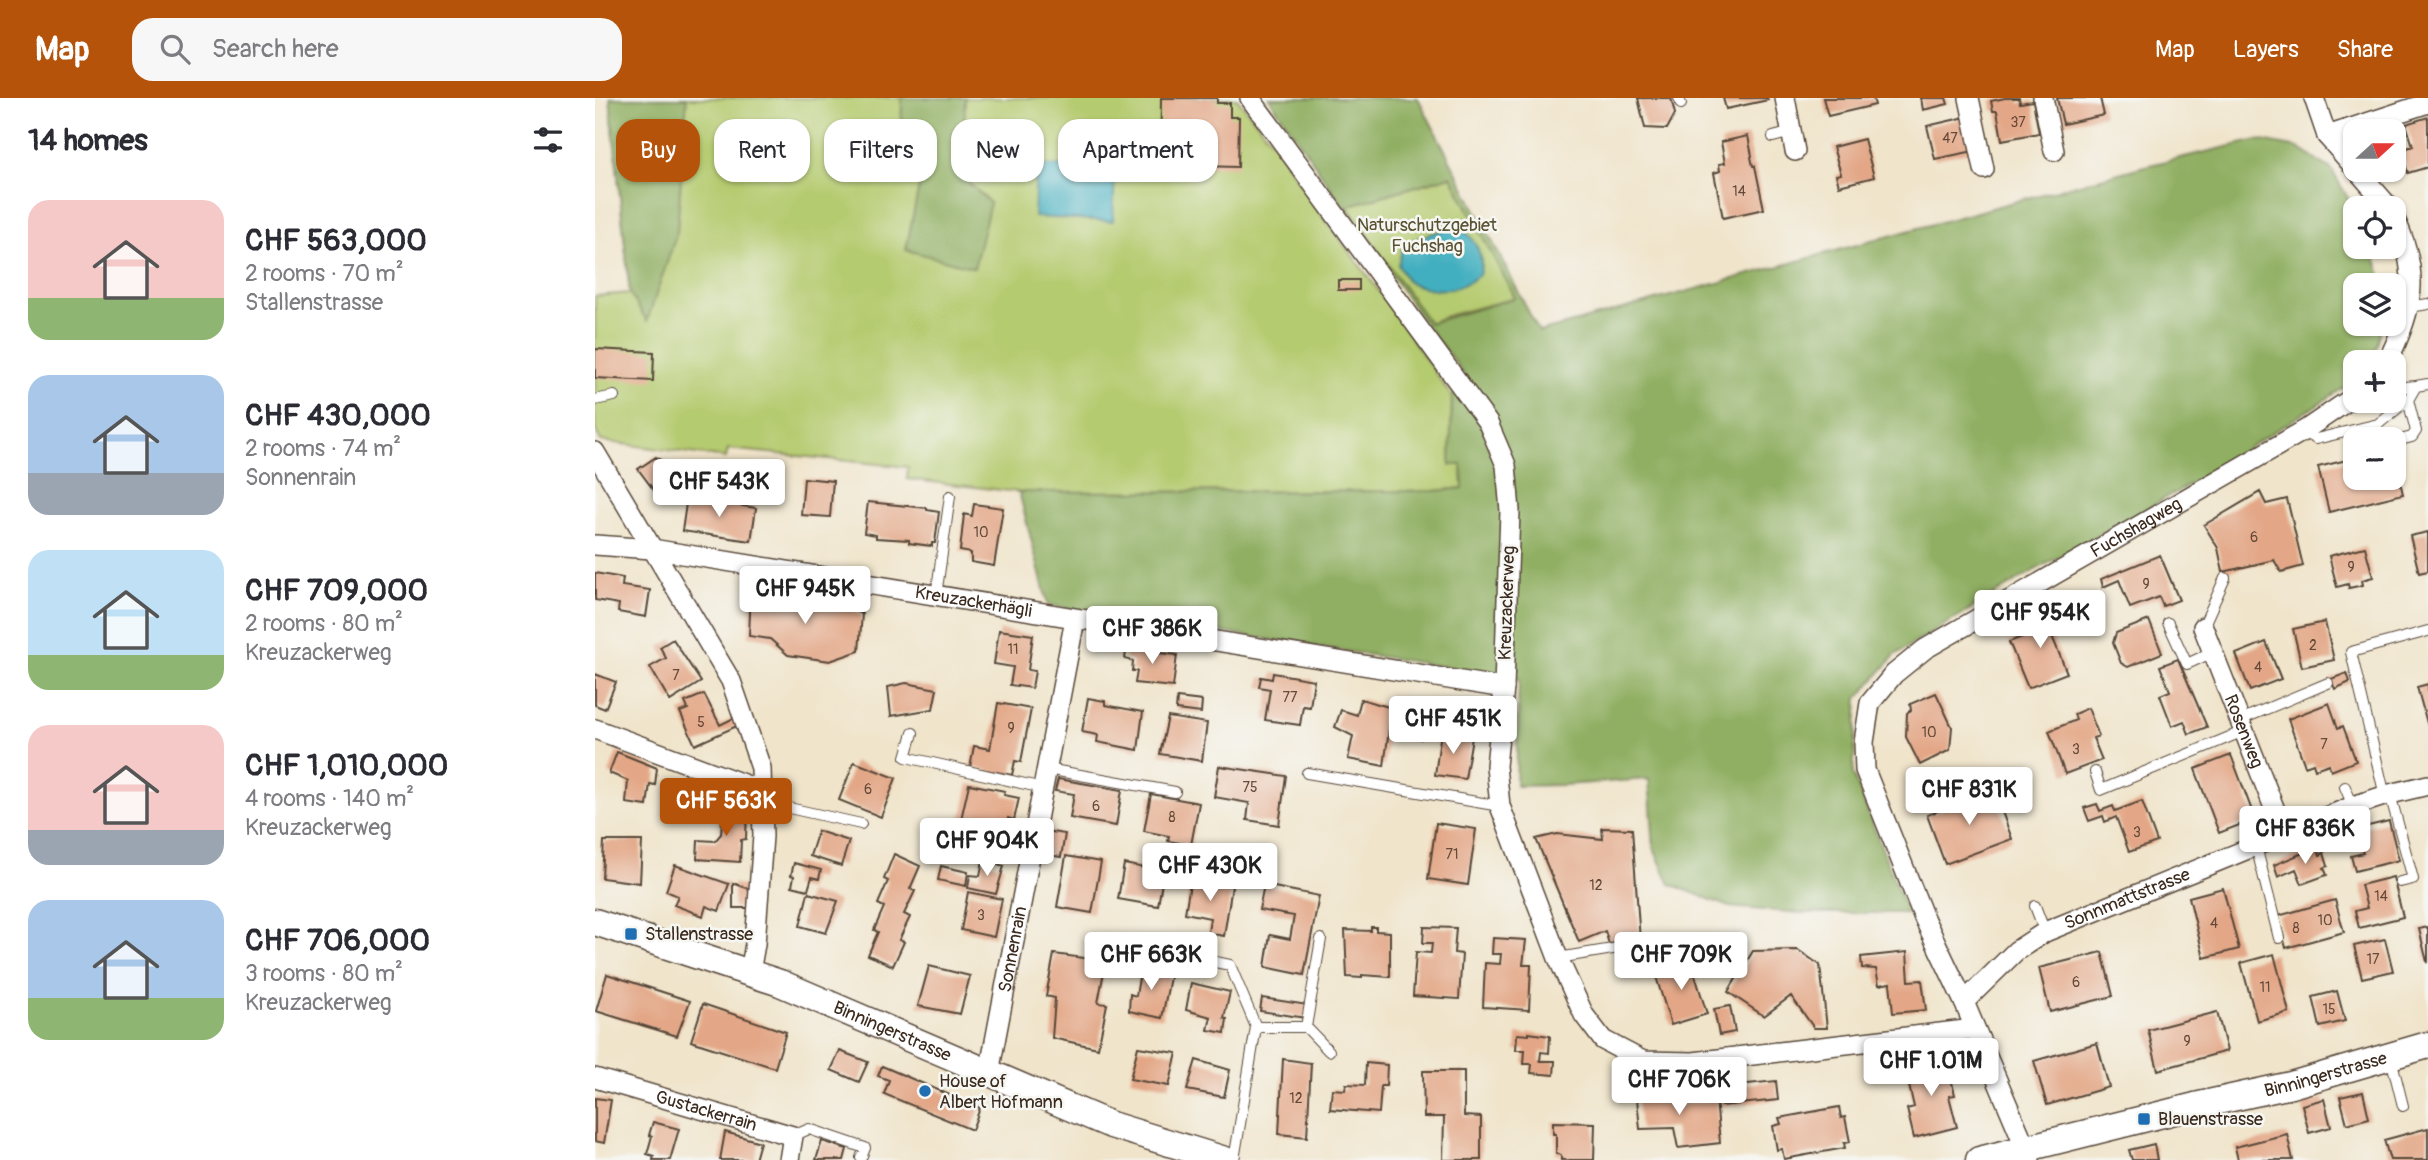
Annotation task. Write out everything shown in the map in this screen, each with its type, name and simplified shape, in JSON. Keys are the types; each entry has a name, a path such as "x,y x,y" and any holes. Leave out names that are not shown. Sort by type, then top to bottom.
{"main road":[{"name":"Binningerstrasse","path":"595,922 750,972 902,1034 1111,1125 1225,1160"},
{"name":"Binningerstrasse","path":"1979,1160 2029,1154 2196,1106 2291,1085 2428,1045"}],"street":[{"name":"Kreuzackerweg","path":"1250,98 1488,423 1506,465 1510,510 1504,688 1496,766 1500,807 1558,958 1584,1015 1603,1040 1643,1061 1693,1062 1974,1029"},
{"path":"1785,98 1787,140"},
{"path":"1969,98 1984,169"},
{"path":"2042,98 2054,151"},
{"path":"2313,98 2327,136 2380,196"},
{"path":"2327,136 2428,103"},
{"path":"2393,350 2419,306 2420,283 2411,272 2406,247"},
{"name":"Fuchshagweg","path":"2029,1154 1964,1002 1924,918 1865,770 1864,743 1870,703 1894,674 1925,649 2303,431 2343,404"},
{"path":"595,452 731,681 761,768 763,836 755,944 750,972"},
{"name":"Kreuzackerhägli","path":"595,545 652,549 1504,688"},
{"name":"Sonnenrain","path":"989,1073 1075,619"},
{"name":"Rosenweg","path":"2203,627 2284,833"},
{"path":"595,729 762,797"},
{"name":"Sonnmattstrasse","path":"1964,1002 2016,951 2045,932 2353,806 2428,785"},
{"name":"Gustackerrain","path":"595,1079 793,1136"},
{"path":"789,1160 793,1136"}],"lane":[{"path":"2406,387 2428,384"},
{"path":"2303,431 2316,439 2378,424 2408,400 2416,386"},
{"path":"595,400 614,396"},
{"path":"2406,439 2412,438 2416,431 2408,400"},
{"path":"936,596 950,496"},
{"path":"2203,627 2225,578"},
{"path":"2168,623 2187,664 2213,652"},
{"path":"2400,882 2413,879 2351,652 2428,631"},
{"path":"2095,772 2101,790 2242,726 2328,683"},
{"path":"913,733 906,757 1045,778 1175,792"},
{"path":"1307,773 1500,807"},
{"path":"2345,787 2353,806"},
{"path":"762,797 861,824"},
{"path":"2256,846 2279,939"},
{"path":"2035,906 2045,932"},
{"path":"1306,1027 1321,939"},
{"path":"1132,945 1230,965 1256,1027 1234,1160"},
{"path":"1558,958 1637,946"},
{"path":"1256,1027 1306,1027 1329,1051"},
{"path":"2391,1057 2403,1106"},
{"path":"793,1136 809,1129 865,1148 861,1158"}],"green space":[{"path":"610,98 1237,98 1275,145 1313,204 1373,283 1452,397 1450,464 1462,465 1463,488 1434,491 1018,492 907,479 908,467 728,449 726,458 601,441 595,429 595,296 630,293 619,182 700,182 700,119 616,119 616,156"},
{"path":"610,98 687,98 685,119 616,119 616,157"},
{"path":"902,98 965,98 964,119 951,119 951,182 968,182 990,203 974,268 906,250 920,182 937,182 937,119 901,119"},
{"path":"1269,98 1418,98 1539,332 2141,167 2257,140 2298,148 2331,169 2347,196 2343,196 2343,259 2376,259 2380,273 2343,273 2343,336 2379,336 2375,350 2343,350 2343,389 2184,488 2035,570 1895,655 1858,698 1853,774 1907,913 1799,913 1729,907 1670,884 1654,849 1649,779 1516,786 1519,678 1048,605 1019,492 1434,491 1463,488 1462,465 1450,465 1452,397 1467,378 1425,324","holes":["1451,176 1515,298 1429,323 1347,206"]},
{"name":"Naturschutzgebiet Fuchshag","path":"1451,176 1515,298 1429,323 1347,206"},
{"path":"619,182 681,182 677,233 647,321 630,294"}],"water":[{"path":"1044,165 1058,166 1058,182 1114,182 1113,221 1034,217 1035,182 1044,182"},
{"path":"1460,228 1478,248 1481,261 1479,275 1462,285 1445,289 1427,288 1408,282 1398,265 1402,248 1429,234"}],"building":[{"path":"1161,98 1217,98 1217,103 1230,103 1230,117 1239,117 1238,167 1218,166 1218,119 1161,119"},
{"path":"1638,98 1671,98 1675,114 1667,129 1645,128"},
{"path":"1723,98 1767,98 1768,100 1726,109"},
{"path":"1823,98 1873,98 1875,105 1828,116"},
{"path":"1921,98 1946,98 1948,104 1923,110"},
{"path":"2019,98 2020,103 2033,101 2039,133 2002,140 1997,111 1993,111 1991,101"},
{"path":"2057,98 2100,98 2104,115 2063,124"},
{"path":"1966,117 1974,151 1935,159 1927,126"},
{"path":"2428,117 2428,167 2408,173 2406,148 2413,146 2406,124"},
{"path":"1748,136 1764,209 1723,218 1714,173 1720,171 1719,164 1725,163 1721,142"},
{"path":"1864,139 1874,177 1839,186 1836,175 1841,174 1833,147"},
{"path":"1338,280 1359,280 1359,290 1338,290"},
{"path":"595,349 654,352 653,381 595,378"},
{"path":"656,457 668,465 677,477 656,493 638,469"},
{"path":"2343,461 2343,490 2402,490 2403,494 2329,512 2318,467"},
{"path":"804,478 833,481 830,517 801,515"},
{"path":"2260,492 2266,504 2287,499 2303,566 2281,572 2274,560 2223,572 2218,548 2204,525"},
{"path":"687,497 756,508 751,541 682,531"},
{"path":"868,502 927,508 939,512 935,543 932,543 932,546 909,543 909,540 876,538 876,535 864,533"},
{"path":"974,504 1003,508 994,566 971,562 971,553 960,551 964,514 972,516"},
{"path":"2428,532 2428,571 2419,573 2410,536"},
{"path":"2365,547 2373,577 2362,580 2363,585 2349,588 2348,584 2337,587 2329,556"},
{"path":"2160,555 2179,600 2163,606 2159,597 2130,608 2119,580 2103,587 2101,579"},
{"path":"595,573 623,578 622,586 650,590 646,617 618,612 619,604 595,600"},
{"path":"751,590 784,591 813,608 835,602 862,614 859,651 830,661 788,655 770,639 749,636"},
{"path":"2053,602 2063,626 2050,631 2067,673 2028,688 2009,642 2043,629 2035,609"},
{"path":"2149,620 2162,653 2128,667 2121,663 2113,643 2116,633"},
{"path":"2325,622 2334,660 2302,667 2293,629"},
{"path":"999,630 1033,635 1028,670 1035,671 1032,688 1010,685 1013,667 994,664"},
{"path":"673,639 701,682 670,701 650,667 666,658 660,647"},
{"path":"2266,642 2281,679 2250,691 2236,654"},
{"path":"1127,644 1151,647 1151,652 1177,655 1173,687 1135,683 1137,671 1132,671 1133,661 1125,659"},
{"path":"2178,659 2207,727 2189,734 2184,721 2172,726 2160,695 2170,691 2160,666"},
{"path":"1273,673 1314,680 1310,707 1303,706 1300,725 1265,720 1270,689 1259,687 1261,677 1272,679"},
{"path":"2347,673 2350,682 2335,689 2331,679"},
{"path":"595,674 616,682 605,709 595,705"},
{"path":"906,683 937,689 933,709 891,716 888,687"},
{"path":"2428,684 2428,722 2427,723 2417,687"},
{"path":"1936,693 1952,727 1950,750 1920,765 1906,737 1907,713 1911,710 1910,704"},
{"path":"704,694 720,725 734,718 737,726 695,745 680,712 688,709 685,702"},
{"path":"1088,698 1105,701 1105,705 1143,712 1138,750 1097,742 1098,735 1082,732"},
{"path":"1177,698 1202,701 1201,713 1176,710"},
{"path":"1361,699 1392,708 1384,766 1348,759 1353,736 1335,727 1341,710 1357,715"},
{"path":"998,703 1031,709 1021,762 1015,761 1012,775 970,767 974,746 990,749"},
{"path":"2329,703 2338,728 2343,726 2356,761 2331,771 2329,764 2315,769 2313,763 2305,766 2288,719"},
{"path":"2088,708 2099,736 2093,738 2102,760 2065,774 2049,731 2076,720 2074,714"},
{"path":"1406,716 1427,725 1421,739 1400,729"},
{"path":"1168,717 1207,723 1202,761 1160,754"},
{"path":"1441,732 1472,737 1465,779 1435,775"},
{"path":"617,752 657,768 655,785 650,784 647,806 626,803 628,781 609,773"},
{"path":"2231,755 2255,819 2219,833 2195,769"},
{"path":"854,762 896,778 881,817 839,800"},
{"path":"1219,766 1286,776 1279,825 1247,820 1249,803 1214,797"},
{"path":"1058,779 1122,790 1116,826 1070,818 1074,794 1055,791"},
{"path":"969,784 1005,791 1004,795 1019,798 1014,820 1008,818 1006,829 1012,830 1008,852 993,849 992,854 955,846"},
{"path":"1994,790 2012,839 1945,864 1927,815"},
{"path":"1151,794 1199,803 1191,845 1168,841 1169,836 1144,831"},
{"path":"2142,801 2157,842 2129,852 2116,817 2105,822 2103,816 2089,821 2084,808 2097,804 2100,811 2113,806 2115,811"},
{"path":"723,807 747,808 746,839 741,840 740,862 697,859 698,840 715,841 721,834"},
{"path":"2389,821 2399,860 2355,871 2351,856 2363,853 2356,829"},
{"path":"1436,823 1476,829 1468,885 1428,879"},
{"path":"1602,828 1632,829 1640,941 1609,944 1605,931 1579,942 1536,839 1557,834 1603,839"},
{"path":"818,831 849,841 841,866 810,856"},
{"path":"1045,831 1065,834 1061,857 1042,854"},
{"path":"604,841 642,841 640,883 602,878"},
{"path":"2317,847 2320,855 2324,853 2328,866 2324,868 2327,875 2302,884 2296,869 2278,877 2274,865"},
{"path":"894,854 920,866 910,889 915,891 904,914 910,917 899,940 904,942 893,966 868,955 878,932 874,930 884,907 878,904 888,881 884,879"},
{"path":"1066,856 1101,862 1092,913 1057,907"},
{"path":"983,861 1004,866 996,894 968,888 970,875 980,876"},
{"path":"794,863 821,870 819,879 812,877 808,890 792,886"},
{"path":"1124,864 1156,870 1154,881 1162,882 1158,906 1118,899"},
{"path":"675,865 729,884 719,911 706,906 703,916 674,905 678,896 666,891"},
{"path":"941,866 968,872 966,886 938,880"},
{"path":"2393,877 2403,917 2359,928 2355,911 2367,908 2361,885"},
{"path":"1191,878 1232,886 1224,936 1208,933 1210,918 1185,913"},
{"path":"733,883 752,890 751,908 733,908"},
{"path":"1264,885 1319,896 1304,975 1265,967 1270,935 1290,939 1294,916 1259,910"},
{"path":"2223,888 2239,949 2204,958 2189,897"},
{"path":"968,892 1002,899 994,937 961,930"},
{"path":"808,893 838,901 826,933 800,926"},
{"path":"2335,900 2344,932 2286,948 2278,916"},
{"path":"1371,927 1376,927 1376,931 1390,932 1390,977 1347,977 1345,930 1371,931"},
{"path":"1424,927 1456,928 1454,953 1462,954 1459,999 1413,996 1416,952 1431,953 1432,943 1423,943"},
{"path":"2428,927 2428,961 2427,962 2419,929"},
{"path":"1493,938 1526,940 1523,965 1531,965 1529,1010 1483,1007 1485,963 1500,964 1501,954 1492,954"},
{"path":"2385,939 2393,971 2362,978 2354,946"},
{"path":"1798,950 1820,965 1827,1028 1814,1028 1791,996 1764,1016 1728,992 1753,951"},
{"path":"1907,952 1909,981 1922,980 1926,1010 1893,1013 1890,983 1879,985 1876,969 1862,968 1861,957"},
{"path":"2102,952 2113,996 2050,1012 2039,968"},
{"path":"1054,954 1106,961 1098,1003 1107,1004 1098,1048 1052,1038 1055,998 1046,996"},
{"path":"2274,954 2289,1012 2257,1021 2241,963"},
{"path":"1690,959 1707,1014 1671,1025 1654,970"},
{"path":"929,966 970,976 960,1014 918,1006"},
{"path":"1141,966 1171,972 1162,1018 1129,1011 1130,994 1136,996"},
{"path":"607,974 690,1001 677,1036 596,1011"},
{"path":"1191,983 1230,992 1224,1018 1227,1019 1225,1033 1208,1030 1211,1017 1186,1010"},
{"path":"2337,991 2345,1021 2320,1027 2313,997"},
{"path":"1262,998 1308,1005 1306,1018 1260,1011"},
{"path":"703,1004 786,1032 775,1068 691,1041"},
{"path":"1730,1006 1735,1032 1719,1035 1714,1009"},
{"path":"2217,1012 2227,1051 2158,1070 2148,1030"},
{"path":"1517,1034 1550,1036 1549,1053 1541,1052 1540,1061 1555,1061 1554,1075 1531,1073 1532,1064 1524,1064 1525,1050 1516,1050"},
{"path":"2097,1043 2109,1087 2047,1105 2034,1061"},
{"path":"1138,1047 1177,1053 1169,1086 1130,1079"},
{"path":"840,1051 868,1062 859,1082 831,1070"},
{"path":"1946,1058 1955,1095 1949,1096 1957,1127 1914,1138 1907,1109 1914,1107 1905,1068"},
{"path":"1283,1059 1311,1063 1307,1137 1279,1134"},
{"path":"1196,1060 1230,1070 1224,1097 1187,1090"},
{"path":"1366,1063 1387,1065 1386,1086 1381,1086 1379,1113 1330,1109 1332,1089 1345,1090 1346,1084 1365,1085"},
{"path":"882,1066 980,1108 972,1130 884,1094 889,1080 878,1076"},
{"path":"1423,1071 1464,1071 1464,1116 1481,1117 1481,1160 1443,1160 1444,1117 1424,1117"},
{"path":"1776,1081 1778,1100 1721,1106 1719,1087"},
{"path":"1677,1087 1679,1105 1716,1099 1720,1143 1678,1148 1674,1128 1640,1129 1636,1089"},
{"path":"2363,1092 2369,1118 2347,1124 2340,1097"},
{"path":"595,1098 611,1100 604,1143 595,1141"},
{"path":"2324,1099 2331,1127 2309,1133 2302,1105"},
{"path":"1839,1107 1841,1118 1845,1117 1850,1142 1844,1143 1845,1148 1784,1159 1782,1149 1777,1150 1773,1126 1781,1124 1779,1118"},
{"path":"653,1122 679,1129 670,1160 653,1160 654,1156 647,1154"},
{"path":"1553,1122 1595,1123 1594,1160 1561,1160 1561,1155 1556,1154"},
{"path":"2428,1128 2428,1160 2390,1160 2384,1140"},
{"path":"725,1132 760,1142 755,1160 720,1160"},
{"path":"2287,1134 2293,1160 2238,1160 2235,1147"},
{"path":"822,1141 847,1149 844,1160 816,1160"},
{"path":"2154,1144 2157,1160 2132,1160 2129,1150"}],"place":[{"name":"Stallenstrasse","path":"631,934"},
{"name":"House of Albert Hofmann","path":"925,1091"},
{"name":"Blauenstrasse","path":"2144,1119"}]}
